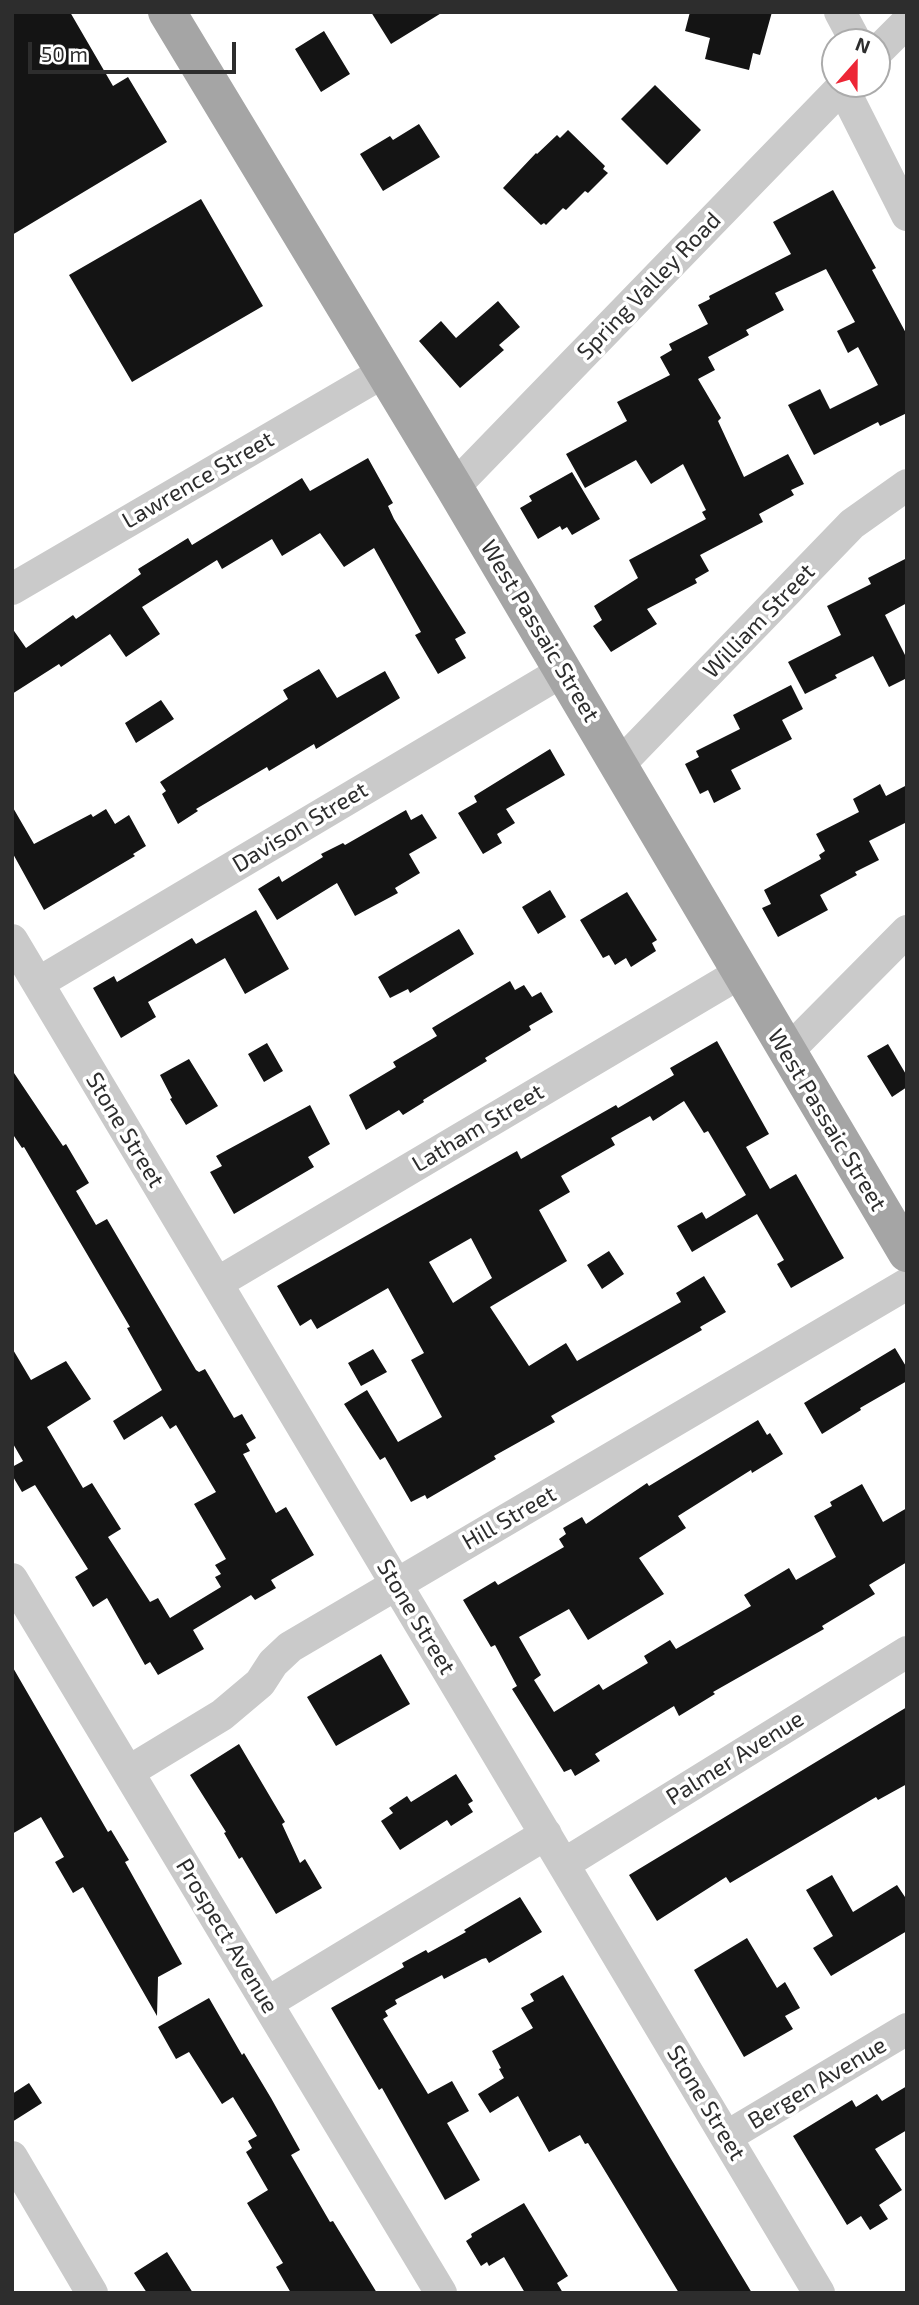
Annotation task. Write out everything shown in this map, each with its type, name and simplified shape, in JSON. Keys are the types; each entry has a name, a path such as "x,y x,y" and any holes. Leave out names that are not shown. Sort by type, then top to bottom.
{"main road":[{"name":"West Passaic Street","path":"167,12 620,765 907,1253"}],"street":[{"path":"840,12 849,28"},
{"path":"891,38 907,22"},
{"path":"891,53 905,48 907,51"},
{"name":"Spring Valley Road","path":"454,487 831,98"},
{"path":"848,98 907,215"},
{"name":"Lawrence Street","path":"12,589 384,372"},
{"name":"William Street","path":"620,765 852,524 907,485"},
{"name":"Davison Street","path":"38,983 563,671"},
{"path":"787,1052 907,932"},
{"name":"Stone Street","path":"12,940 819,2293"},
{"name":"Latham Street","path":"217,1283 740,973"},
{"name":"Hill Street","path":"128,1772 222,1715 260,1683 273,1662 290,1647 907,1284"},
{"name":"Prospect Avenue","path":"12,1579 441,2293"},
{"name":"Palmer Avenue","path":"564,1864 907,1652"},
{"path":"267,2003 545,1834"},
{"name":"Bergen Avenue","path":"726,2137 907,2029"},
{"path":"12,2157 92,2293"}],"building":[{"path":"12,12 70,12 113,86 128,77 167,142 12,235"},
{"path":"371,12 443,12 391,44"},
{"path":"690,12 772,12 760,55 753,53 749,70 705,59 710,38 685,31"},
{"path":"324,31 350,74 321,92 295,49"},
{"path":"655,85 701,130 667,165 621,119"},
{"path":"419,124 440,157 383,191 360,154 390,136 393,140"},
{"path":"568,130 605,166 603,169 608,173 588,193 585,191 566,210 563,208 546,225 541,225 503,188 536,153 557,135 560,138"},
{"path":"833,190 876,268 872,270 907,335 907,413 880,426 878,422 814,455 788,405 820,389 830,409 878,385 858,347 848,353 837,331 855,322 826,269 775,293 784,310 746,330 749,335 708,357 715,370 698,379 721,418 718,421 744,477 788,454 804,484 791,490 794,495 759,514 763,522 700,555 709,571 695,579 697,583 647,609 657,624 611,652 593,626 602,620 594,606 638,578 629,560 706,519 702,512 706,510 683,464 651,484 636,460 585,488 566,454 627,421 617,402 670,375 660,357 672,350 669,344 708,324 698,305 710,299 709,296 791,254 773,222"},
{"path":"201,199 263,306 132,382 69,275"},
{"path":"498,301 520,327 499,345 504,350 460,388 419,341 441,321 456,338"},
{"path":"368,458 393,503 388,506 394,519 466,633 455,639 466,658 438,674 415,635 421,632 374,548 344,567 320,533 282,556 272,539 222,569 217,560 142,607 160,634 126,657 110,634 61,667 59,664 12,694 12,628 26,648 73,615 76,619 141,574 138,569 188,538 192,545 302,478 310,491"},
{"path":"572,472 600,519 572,535 567,527 562,530 560,526 538,539 520,508 532,501 529,496"},
{"path":"907,558 907,603 885,615 907,659 907,678 889,687 873,656 805,694 788,662 841,635 827,606 871,584 868,578"},
{"path":"319,669 337,698 385,671 400,698 316,749 314,744 269,771 267,767 196,809 198,811 178,824 162,794 166,791 160,782 288,699 283,690"},
{"path":"791,685 803,709 782,720 792,739 731,770 741,789 714,803 708,790 700,794 685,764 699,757 696,751 740,729 733,715"},
{"path":"161,700 174,719 136,743 125,723"},
{"path":"550,749 565,775 506,809 515,823 497,834 502,843 483,854 458,813 477,802 474,796"},
{"path":"880,784 886,796 907,785 907,822 869,841 879,860 820,895 828,910 778,937 762,908 771,904 764,890 821,859 819,855 825,851 816,834 859,812 853,799"},
{"path":"12,806 34,844 106,809 115,824 129,815 146,846 133,854 135,856 44,910 12,852"},
{"path":"406,810 411,820 422,814 437,838 409,854 420,873 395,888 398,893 355,916 337,883 277,920 258,889 279,876 282,882 323,857 321,854 343,843 345,845"},
{"path":"550,890 566,917 538,934 522,907"},
{"path":"627,892 657,940 652,943 656,951 631,967 626,958 615,965 609,955 603,958 580,920"},
{"path":"256,910 289,969 245,994 225,958 148,1002 156,1017 121,1038 93,988 114,976 117,982 192,938 196,944"},
{"path":"459,929 474,954 410,993 408,989 390,998 378,977"},
{"path":"510,981 515,990 524,985 532,997 541,992 553,1012 529,1026 531,1030 485,1058 487,1061 423,1100 424,1102 403,1115 399,1110 366,1130 349,1095 396,1067 393,1062 437,1036 432,1028"},
{"path":"717,1041 769,1134 746,1147 770,1189 796,1174 844,1258 791,1288 777,1264 784,1260 757,1214 692,1252 677,1226 702,1212 706,1219 746,1195 708,1131 704,1133 684,1101 653,1121 650,1116 611,1138 615,1145 561,1176 570,1192 539,1210 567,1261 490,1307 529,1366 566,1343 577,1361 681,1302 676,1293 704,1276 726,1312 700,1327 702,1330 551,1416 555,1422 494,1456 496,1459 427,1499 425,1495 411,1502 385,1457 380,1460 344,1404 367,1390 398,1442 442,1417 411,1360 424,1353 388,1288 317,1329 311,1319 300,1326 277,1286 517,1151 521,1159 616,1105 618,1108 674,1075 670,1068","holes":["471,1238 492,1278 453,1303 429,1262"]},
{"path":"267,1043 283,1071 264,1082 248,1054"},
{"path":"888,1044 907,1076 907,1087 892,1097 867,1056"},
{"path":"189,1059 218,1106 186,1125 170,1099 172,1098 160,1075"},
{"path":"12,1070 63,1146 66,1144 89,1183 76,1191 96,1225 107,1219 196,1370 199,1372 205,1369 234,1418 242,1414 256,1438 246,1444 250,1451 243,1454 276,1513 286,1507 314,1555 271,1580 276,1588 255,1600 251,1595 193,1630 204,1649 158,1675 150,1662 145,1665 107,1598 93,1607 75,1577 88,1569 35,1485 22,1492 12,1475 12,1467 23,1461 12,1442 12,1348 31,1380 66,1361 91,1399 47,1427 83,1488 92,1483 121,1529 108,1537 150,1602 158,1598 170,1618 221,1587 215,1577 221,1574 215,1565 226,1559 194,1504 216,1492 176,1425 170,1429 162,1416 124,1440 113,1421 162,1390 127,1328 130,1327 24,1147 22,1148 12,1133"},
{"path":"310,1105 330,1144 308,1157 314,1167 234,1214 210,1172 222,1166 216,1156"},
{"path":"609,1251 624,1274 602,1289 587,1265"},
{"path":"895,1348 907,1368 907,1381 822,1434 804,1403"},
{"path":"373,1349 387,1372 361,1386 348,1363"},
{"path":"758,1420 783,1454 752,1473 751,1470 678,1516 686,1528 639,1558 664,1594 588,1640 569,1609 519,1637 541,1675 534,1680 554,1712 599,1684 603,1690 648,1663 644,1656 670,1640 676,1649 751,1606 744,1595 789,1568 796,1580 836,1557 814,1516 832,1506 830,1502 862,1484 883,1522 907,1508 907,1562 869,1585 875,1594 822,1626 824,1629 713,1692 715,1694 679,1716 674,1706 595,1754 600,1761 575,1776 571,1769 564,1772 512,1689 517,1686 495,1645 491,1647 463,1600 495,1581 498,1585 564,1547 559,1539 566,1534 563,1528 582,1517 586,1524 647,1483 649,1486"},
{"path":"381,1654 410,1704 336,1746 307,1697"},
{"path":"12,1666 108,1832 111,1830 129,1860 125,1862 182,1964 158,1977 157,2016 83,1887 73,1893 55,1862 64,1857 41,1817 12,1834"},
{"path":"907,1707 907,1784 878,1800 876,1797 730,1883 726,1877 657,1921 629,1875"},
{"path":"239,1744 285,1822 282,1824 300,1863 305,1859 322,1888 276,1914 242,1857 239,1859 224,1833 226,1832 190,1775"},
{"path":"456,1774 473,1801 468,1804 473,1812 451,1826 447,1820 400,1850 381,1821 393,1813 389,1808 407,1796 411,1802"},
{"path":"832,1875 853,1912 897,1885 907,1900 907,1931 831,1976 813,1948 833,1936 806,1890"},
{"path":"520,1897 542,1932 489,1963 486,1958 482,1959 444,1979 442,1975 395,2000 397,2004 385,2011 388,2016 383,2019 428,2094 452,2081 469,2111 447,2123 480,2180 445,2200 382,2088 379,2090 331,2008 404,1967 402,1963 426,1950 428,1953 466,1932 464,1930"},
{"path":"747,1938 777,1988 785,1982 800,2008 785,2016 793,2029 744,2057 694,1970"},
{"path":"563,1975 752,2293 679,2293 588,2143 585,2144 580,2135 549,2152 518,2096 490,2113 478,2094 504,2078 492,2051 533,2028 521,2008 534,2001 530,1994"},
{"path":"209,1998 300,2150 291,2155 330,2222 333,2221 377,2293 291,2293 276,2267 283,2263 247,2203 268,2190 246,2152 252,2148 248,2141 257,2136 233,2097 222,2104 189,2052 176,2059 158,2027"},
{"path":"29,2083 42,2103 12,2122 12,2094"},
{"path":"907,2086 907,2130 875,2149 902,2190 879,2205 888,2219 870,2230 861,2216 847,2225 793,2136 852,2100 856,2107 877,2094 882,2101"},
{"path":"524,2203 568,2276 557,2283 563,2293 525,2293 504,2257 489,2266 487,2262 481,2266 466,2241 472,2237 471,2234"},
{"path":"167,2252 193,2293 147,2293 134,2273"}]}
